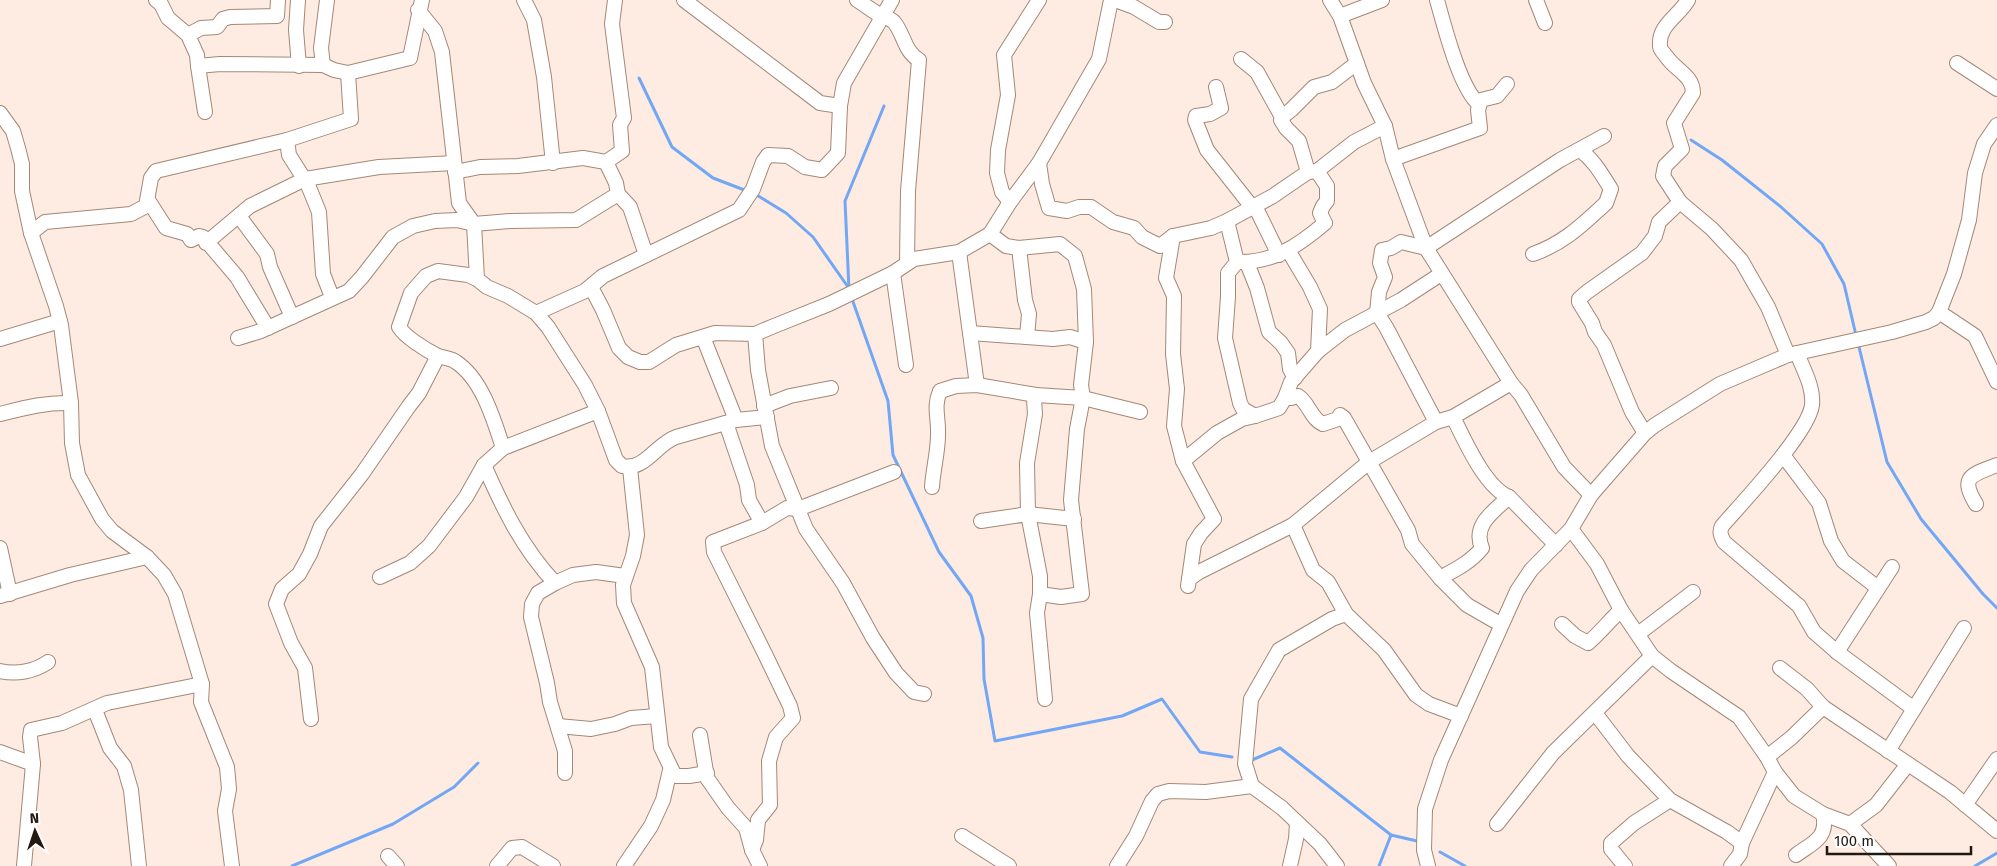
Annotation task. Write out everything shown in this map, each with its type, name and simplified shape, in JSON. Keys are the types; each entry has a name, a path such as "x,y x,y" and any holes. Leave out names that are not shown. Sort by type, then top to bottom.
{"street":[{"path":"156,0 161,4 168,18 188,35 197,56 205,112"},
{"path":"188,35 201,28 217,27 223,19 230,17 277,16 278,0"},
{"path":"298,0 296,30 299,66"},
{"path":"323,65 321,48 327,0"},
{"path":"524,0 534,20 544,77 554,163"},
{"path":"206,243 250,206 305,180 379,167 454,168 518,166 583,158 606,162 622,151 620,125 624,118 612,24 615,0"},
{"path":"684,0 820,103 840,106"},
{"path":"857,0 883,16 892,19 900,29 905,46 919,60 908,191 907,263"},
{"path":"536,313 590,287 603,276 739,210 753,189 763,162 768,155 788,156 805,167 822,170 838,154 840,106 844,83 892,0"},
{"path":"1010,202 1002,192 997,173 998,150 1008,95 1004,56 1040,0"},
{"path":"590,287 604,310 619,348 628,357 640,362 649,362 676,344 715,333 755,334 817,309 893,272 914,258 960,252 990,234 1010,202 1040,163 1099,59 1111,0"},
{"path":"1115,0 1134,7 1159,22 1165,22"},
{"path":"1330,0 1340,16 1364,83 1385,126 1393,159 1426,248 1511,383 1521,394 1564,467 1590,495"},
{"path":"1340,16 1382,0"},
{"path":"1437,0 1452,52 1471,95 1480,104"},
{"path":"1536,0 1545,23"},
{"path":"1688,0 1662,30 1660,48 1672,66 1690,79 1693,88 1692,93 1674,123 1682,149 1665,166 1663,176 1680,202 1712,229 1741,260 1811,388 1812,405 1808,418 1783,455 1722,526 1720,531 1721,537 1724,542 1799,606 1814,632 1837,652 1914,709"},
{"path":"198,66 220,64 323,65 348,73 410,58 420,5"},
{"path":"420,5 435,31 442,52 459,203 474,224 477,279"},
{"path":"1241,58 1257,72 1282,117 1281,120 1299,141 1312,171 1327,186 1327,201 1320,214 1325,223 1308,238 1274,258 1242,262 1228,273 1225,338 1240,403 1244,409 1255,416"},
{"path":"1282,117 1314,87 1332,82 1357,63"},
{"path":"1957,63 1997,89"},
{"path":"31,233 44,222 131,214 146,206 151,178 156,172 287,140 352,119 348,73"},
{"path":"1393,159 1480,128 1478,110 1480,100 1497,96 1507,84"},
{"path":"1216,87 1221,108 1210,114 1196,116 1195,120 1207,150 1254,206 1283,252 1310,287 1320,309 1318,351"},
{"path":"0,113 13,132 20,156 22,164 22,191 31,233 60,321 71,404 72,444 78,475 112,531 147,557 164,575 175,594 202,684 201,702 227,767 229,789 225,811 232,866"},
{"path":"1940,316 1969,220 1975,173 1984,144 1997,125"},
{"path":"1040,163 1042,184 1049,208 1068,211 1079,207 1091,207 1113,222 1134,228 1142,237 1160,246 1173,236 1211,228 1227,221 1274,196 1354,142 1385,126"},
{"path":"1436,422 1377,313 1378,292 1385,277 1380,263 1382,250 1391,248 1401,242 1426,248 1560,160 1604,136"},
{"path":"287,140 289,155 305,180 319,212 324,274 332,297"},
{"path":"1533,254 1551,248 1568,238 1606,203 1610,196 1611,189 1595,164 1589,156 1580,150"},
{"path":"606,162 616,183 618,194 630,207 646,255"},
{"path":"238,338 268,328 349,290 362,277 393,237 413,226 457,220 474,224 510,221 576,220 618,194"},
{"path":"148,200 166,228 186,234 192,240 199,236 203,237 206,243 236,277 268,328"},
{"path":"1645,433 1632,412 1604,346 1578,302 1587,292 1642,253 1656,236 1658,222 1680,202"},
{"path":"239,216 267,254 270,267 292,316"},
{"path":"1227,221 1242,262 1258,288 1269,332 1281,343 1288,353 1290,369 1295,378"},
{"path":"990,234 1006,246 1019,248 1060,244 1075,256 1084,289 1086,342 1081,385 1084,398 1077,429 1071,500 1082,594 1062,597 1040,594"},
{"path":"1173,236 1166,278 1174,296 1173,354 1177,389 1174,426 1183,461 1214,519 1194,544 1189,583 1199,572 1293,525 1369,462 1436,422 1453,417 1511,383"},
{"path":"1019,248 1025,300 1029,314 1027,336"},
{"path":"960,252 977,385"},
{"path":"503,448 490,410 469,374 455,361 438,356 403,335 398,327 411,293 426,276 438,271 468,275 477,279 486,287 508,296 536,313 580,377 598,411 616,460 622,466 630,468 644,461 670,439 766,411 790,396 831,388"},
{"path":"893,272 906,365"},
{"path":"1183,461 1217,433 1242,419 1278,408 1285,398 1291,382 1318,351 1345,330 1401,300 1441,274"},
{"path":"1428,866 1424,850 1426,809 1441,760 1500,624 1517,591 1531,570 1570,529 1590,495 1645,433 1720,384 1792,354 1892,332 1940,316 1975,336 1992,360 1997,382"},
{"path":"0,339 60,321"},
{"path":"970,333 1053,339 1070,338 1086,342"},
{"path":"755,334 772,446 806,529 843,583 873,638 896,674 914,692 924,694"},
{"path":"704,337 731,422 749,500 762,523"},
{"path":"311,719 305,668 291,643 276,604 282,589 299,574 310,554 321,526 362,474 408,406 420,393 438,356"},
{"path":"932,487 938,434 937,399 940,391 956,386 977,385 1036,395 1084,398 1140,412"},
{"path":"1036,395 1034,400 1035,414 1027,463 1028,514 1040,576 1040,594 1036,614 1045,699"},
{"path":"1285,398 1298,396 1304,400 1318,422 1323,424 1338,419 1340,416 1344,418 1408,530 1412,544 1440,578 1467,605 1500,624"},
{"path":"0,414 36,405 71,404"},
{"path":"380,577 410,563 429,546 466,497 484,465 503,448 598,411"},
{"path":"1453,417 1474,459 1494,486 1509,498 1556,545"},
{"path":"1783,455 1819,503 1831,541 1843,561 1878,588"},
{"path":"484,465 514,528 537,564 555,582"},
{"path":"1976,504 1968,491 1967,484 1969,480 1974,474 1997,465"},
{"path":"630,468 637,535 633,556 623,585 624,603 652,667 661,748 670,770 674,776 707,773"},
{"path":"752,850 756,840 758,820 770,805 769,761 776,737 793,718 790,706 714,552 713,542 762,523 787,508 798,509 894,472"},
{"path":"1440,578 1460,567 1477,554 1482,548 1478,538 1480,529 1489,516 1509,498"},
{"path":"981,521 1028,514 1074,519"},
{"path":"1293,525 1314,570 1328,582 1346,614 1384,650 1416,694 1429,704 1461,716"},
{"path":"1570,529 1597,564 1621,610 1652,656 1739,717 1767,757 1775,772 1794,796 1824,814 1850,824 1889,866"},
{"path":"0,548 5,595 70,575 147,557"},
{"path":"1837,652 1892,567"},
{"path":"565,773 564,751 550,702 531,617 532,604 538,594 555,582 574,575 596,572 625,576"},
{"path":"1638,634 1693,592"},
{"path":"1562,624 1575,636 1588,643 1621,610"},
{"path":"1337,866 1320,844 1282,808 1252,786 1245,764 1251,698 1279,650 1332,619 1346,614"},
{"path":"1888,751 1964,628"},
{"path":"1497,824 1553,753 1652,656"},
{"path":"0,671 21,672 38,669 48,662"},
{"path":"1780,668 1807,689 1823,706 1950,792 1997,831"},
{"path":"24,866 33,764 31,730 62,723 108,703 202,684"},
{"path":"1767,757 1791,738 1823,706"},
{"path":"95,710 110,748 124,766 131,790 139,866"},
{"path":"1595,713 1628,756 1670,800 1727,832 1742,843"},
{"path":"558,726 590,729 616,724 631,718 657,716"},
{"path":"700,735 707,778 728,808 746,828 752,850 760,866"},
{"path":"0,752 33,764"},
{"path":"1966,805 1997,759"},
{"path":"1850,824 1876,805 1908,764"},
{"path":"624,866 651,826 663,800 670,770"},
{"path":"1731,866 1740,854 1742,843 1775,772"},
{"path":"1117,866 1136,836 1152,801 1158,794 1169,791 1206,792 1252,786"},
{"path":"1625,866 1614,854 1611,849 1611,843 1634,823 1670,800"},
{"path":"1796,855 1821,838 1826,823 1824,814"},
{"path":"1290,866 1296,839 1297,823"},
{"path":"962,836 1001,864"},
{"path":"497,866 512,848 522,847 553,866"}],"waterway":[{"path":"639,78 672,147 713,178 747,191"},
{"path":"849,290 845,201 884,106"},
{"path":"1691,140 1722,160 1781,207 1822,244 1844,284 1855,331"},
{"path":"755,194 786,213 813,237 848,287"},
{"path":"851,296 888,401 893,455 939,552 971,596 983,638 984,679 995,741 1122,716 1162,699 1200,752 1232,757"},
{"path":"1859,347 1887,462 1921,519 1983,594 1997,608"},
{"path":"1248,759 1252,760 1280,748 1391,835 1417,841"},
{"path":"292,866 393,824 454,787 478,763"},
{"path":"1379,866 1391,835"},
{"path":"1440,852 1465,866"},
{"path":"1975,866 1997,853"}]}
